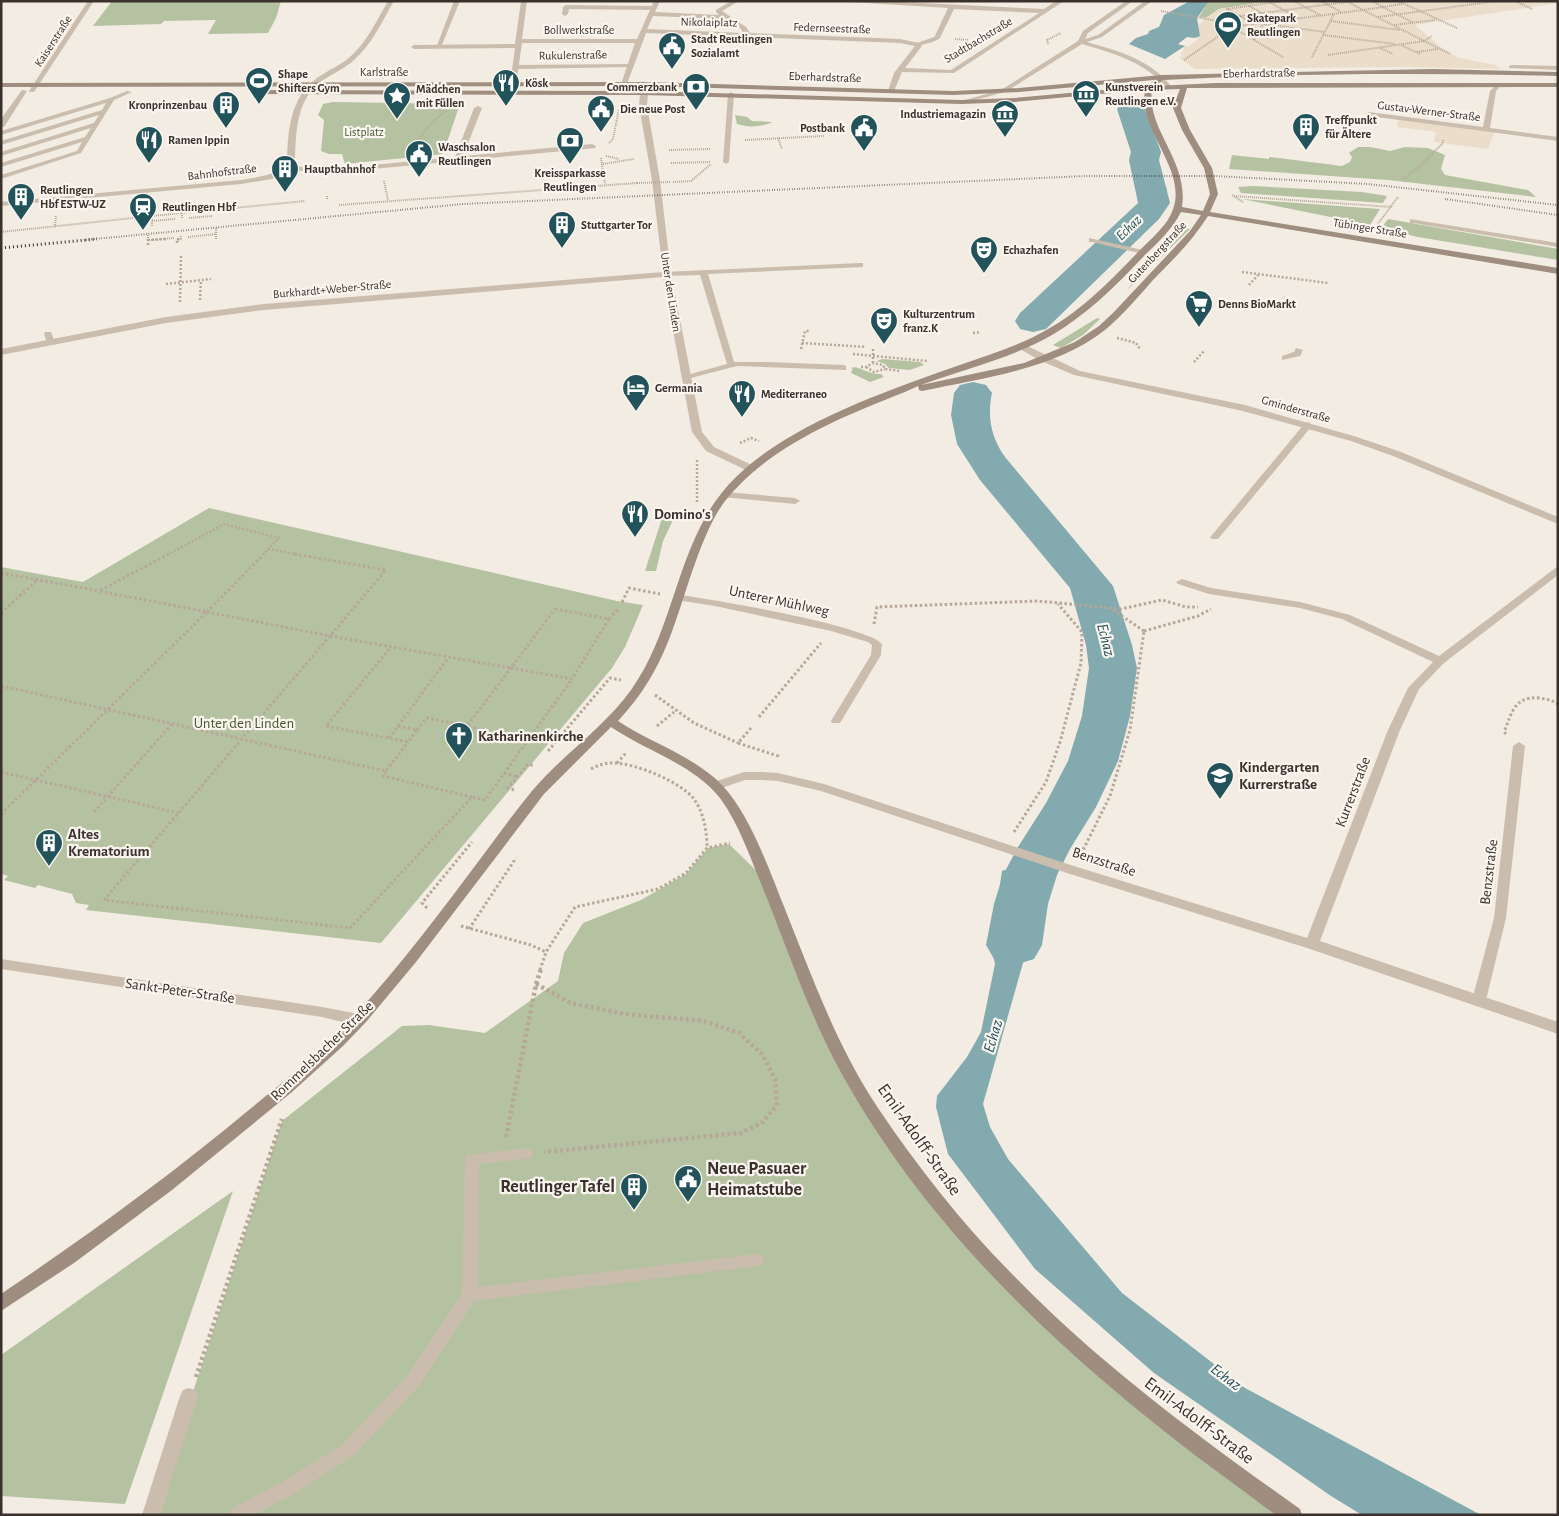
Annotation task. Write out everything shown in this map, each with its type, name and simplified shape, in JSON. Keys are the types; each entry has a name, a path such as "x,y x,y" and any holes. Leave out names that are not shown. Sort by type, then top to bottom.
{"main road":[{"name":"Eberhardstraße","path":"646,84 953,93 1003,91 1162,77 1510,68 1558,74"},
{"path":"1150,88 1162,77 1184,86"},
{"path":"376,93 380,84"},
{"name":"Karlstraße","path":"1,85 646,84"},
{"name":"Eberhardstraße","path":"644,93 961,102 1014,100 1184,86 1306,84 1558,85"},
{"name":"Gutenbergstraße","path":"1044,359 1078,344 1102,328 1193,233 1206,213 1214,194 1208,168 1186,130 1177,108 1184,86"},
{"name":"Gutenbergstraße","path":"1021,346 1046,334 1081,312 1143,252 1172,221 1178,209 1180,195 1178,177 1150,112 1147,96 1150,88"},
{"name":"Karlstraße","path":"1,92 644,93"},
{"name":"Tübinger Straße","path":"1178,209 1558,271"},
{"path":"610,722 643,684 657,657 680,598 698,541 709,518 725,495 752,469 818,428 853,410 1021,346"},
{"path":"893,394 988,375 1044,359"},
{"name":"Rommelsbacher Straße","path":"1,1304 71,1256 236,1130 296,1080 359,1020 442,920 538,792 610,722"},
{"name":"Emil-Adolff-Straße","path":"610,722 694,770 716,786 736,814 768,882 805,980 834,1045 871,1110 944,1210 1006,1280 1091,1362 1191,1443 1293,1515"}],"street":[{"name":"Kaiserstraße","path":"1,125 28,91 38,84 91,1"},
{"path":"287,168 290,161 295,113 306,93 314,84 345,65 360,52 372,37 391,1"},
{"path":"507,84 514,78 524,1"},
{"name":"Nikolaiplatz","path":"643,31 747,34 744,28 718,12 736,1"},
{"path":"836,1 1046,11"},
{"name":"Stadtbachstraße","path":"900,70 952,72 995,42 1061,1"},
{"path":"937,38 952,7"},
{"path":"624,84 639,41 654,8"},
{"name":"Nikolaiplatz","path":"654,8 727,17"},
{"name":"Federnseestraße","path":"747,34 756,37 841,38 900,41 917,44"},
{"name":"Bollwerkstraße","path":"414,47 639,41"},
{"path":"891,91 895,75 915,53 919,46 917,44"},
{"name":"Gustav-Werner-Straße","path":"1486,129 1493,91 1498,85"},
{"name":"Unter den Linden","path":"644,93 643,106 656,180 667,274 697,432"},
{"path":"458,158 478,108"},
{"name":"Gustav-Werner-Straße","path":"1369,114 1558,139"},
{"name":"Bahnhofstraße","path":"1,204 241,182 269,177 287,168 331,171 592,146"},
{"name":"Burkhardt+Weber-Straße","path":"1,352 50,338 180,317 264,307 667,274"},
{"name":"Gminderstraße","path":"1021,346 1044,359 1077,373 1245,408 1308,425 1397,454 1558,521"},
{"path":"697,432 710,449 752,469"},
{"name":"Kurrerstraße","path":"1312,944 1394,730 1414,688 1440,661 1558,568"},
{"path":"1182,582 1209,591 1300,605 1346,617 1440,661"},
{"name":"Benzstraße","path":"716,786 744,776 778,777 824,788 1072,870 1312,944 1558,1028"},
{"name":"Sankt-Peter-Straße","path":"1,964 322,1012 359,1020"},
{"path":"151,1515 189,1396"}],"lane":[{"path":"438,47 457,1"},
{"path":"1082,42 1085,32 1130,1"},
{"path":"1003,91 1082,42 1100,36 1149,1"},
{"path":"565,14 566,7 654,8"},
{"name":"Federnseestraße","path":"917,44 937,38"},
{"path":"1082,42 1108,50 1150,69 1162,77 1169,87"},
{"name":"Rukulenstraße","path":"516,67 631,65"},
{"path":"1510,68 1558,68"},
{"name":"Unter den Linden","path":"644,93 646,84"},
{"name":"Eberhardstraße","path":"961,102 1003,91"},
{"path":"1,132 130,92"},
{"path":"726,162 731,94"},
{"path":"1,177 79,152 112,99"},
{"path":"1,143 105,111"},
{"path":"1,154 97,124"},
{"path":"1,165 88,138"},
{"path":"1413,221 1558,245"},
{"path":"1092,240 1143,252"},
{"path":"667,274 860,265"},
{"path":"702,272 731,365"},
{"path":"1286,358 1297,354 1299,350"},
{"path":"687,376 731,365 768,364 843,368"},
{"path":"1215,538 1308,425"},
{"path":"725,495 795,501"},
{"name":"Unterer Mühlweg","path":"680,598 715,603 833,628 872,640"},
{"path":"836,721 876,654 877,644 872,640"},
{"name":"Benzstraße","path":"1480,1000 1500,918 1520,746"},
{"path":"238,1515 288,1488 348,1450 412,1381 470,1295 472,1159 526,1154"},
{"path":"470,1295 757,1260"}],"path":[{"path":"1254,24 1226,8 1282,1"},
{"path":"1294,1 1320,15"},
{"path":"1321,1 1342,12"},
{"path":"1222,22 1218,19 1354,1"},
{"path":"1372,1 1414,23"},
{"path":"1398,1 1457,28"},
{"path":"1378,17 1497,1"},
{"path":"1515,1 1532,9"},
{"path":"1348,2 1424,41"},
{"path":"1270,3 1299,18"},
{"path":"1254,40 1264,24 1276,21 1404,4"},
{"path":"1248,6 1276,21"},
{"path":"1167,12 1222,22 1289,60"},
{"path":"1312,57 1335,13"},
{"path":"1394,26 1436,20"},
{"path":"1331,21 1402,30"},
{"path":"1179,64 1232,27 1264,24 1327,31"},
{"path":"1324,35 1401,45 1425,57"},
{"path":"1327,55 1424,41 1432,36"},
{"path":"937,38 995,42"},
{"path":"1304,58 1320,56"},
{"path":"605,184 601,156 595,153 592,146 608,143 613,139 622,93"},
{"path":"414,144 431,123 447,110"},
{"path":"666,150 778,138 824,136"},
{"path":"778,138 782,149"},
{"path":"1403,179 1419,167 1442,143"},
{"path":"611,156 620,159 639,158"},
{"path":"603,164 612,163 620,159"},
{"path":"675,163 703,162"},
{"path":"339,205 605,184 691,181 711,165"},
{"path":"383,176 388,200"},
{"path":"327,196 328,200"},
{"path":"1234,196 1392,207 1398,198"},
{"path":"1,232 305,200"},
{"path":"211,210 212,220"},
{"path":"55,227 56,211"},
{"path":"182,213 182,218"},
{"path":"152,216 152,226"},
{"path":"189,218 212,216"},
{"path":"1384,217 1390,218"},
{"path":"152,222 175,219"},
{"path":"216,228 216,240"},
{"path":"188,237 216,234"},
{"path":"148,235 148,246"},
{"path":"177,243 177,239 181,238 181,235"},
{"path":"148,240 174,238"},
{"path":"180,255 180,317"},
{"path":"1242,272 1328,283"},
{"path":"1249,285 1259,274"},
{"path":"166,284 210,279"},
{"path":"1102,328 1116,337 1136,343 1140,349"},
{"path":"801,350 805,331 809,331"},
{"path":"973,333 981,332"},
{"path":"802,343 866,347"},
{"path":"873,349 873,363"},
{"path":"1194,362 1204,351"},
{"path":"843,368 854,366 866,367 873,363 882,365 885,369"},
{"path":"866,367 869,371 876,372 885,369 908,371"},
{"path":"697,432 698,541"},
{"path":"1,814 206,613 278,538 224,524 99,591"},
{"path":"268,549 386,570 104,900 350,928 472,798"},
{"path":"1,573 390,648 572,679"},
{"path":"1,613 37,580"},
{"path":"622,602 629,588 680,598"},
{"path":"872,640 877,607 1038,601 1070,606 1121,609 1162,600 1186,607 1198,607 1204,604 1209,591"},
{"path":"1008,848 1046,782 1060,742 1081,663 1082,632 1057,603"},
{"path":"528,740 427,718 383,776 485,800 572,679 609,619 619,608"},
{"path":"1144,631 1198,616 1213,608"},
{"path":"467,726 555,609 609,619"},
{"path":"1112,609 1144,631"},
{"path":"759,717 833,628"},
{"path":"1072,870 1110,796 1127,739 1144,631"},
{"path":"390,648 326,726 408,742"},
{"path":"389,738 448,658"},
{"path":"643,684 674,712 704,729 778,756 778,777"},
{"path":"1,686 244,738 386,771"},
{"path":"1520,746 1504,732 1516,703 1529,696 1552,700 1558,704"},
{"path":"94,812 173,723"},
{"path":"398,726 417,730"},
{"path":"738,742 750,728"},
{"path":"560,770 581,777 593,768 604,764 617,763 629,765 677,786 694,799 699,809 707,832 707,848"},
{"path":"515,791 508,788 528,764 535,766"},
{"path":"1,772 179,813"},
{"path":"503,773 518,777"},
{"path":"502,1156 536,984 546,952 575,907 658,889 686,873 707,848 748,839"},
{"path":"469,929 495,892 518,854"},
{"path":"442,920 531,945 546,952"},
{"path":"526,1154 741,1133 763,1122 777,1105 775,1079 762,1054 739,1033 704,1021 625,1014 570,1003 536,984"},
{"path":"189,1396 283,1117"}],"green space":[{"path":"112,1 281,1 276,18 268,33 208,34 216,20 164,21 161,24 93,26"},
{"path":"1212,1 1271,1 1219,9 1206,18 1199,17 1207,4"},
{"name":"Listplatz","path":"333,102 460,104 443,154 345,164 342,154 329,154 321,151 324,120 318,115 323,104"},
{"path":"735,115 747,117 752,121 773,122 763,125 746,126 737,124"},
{"path":"1358,147 1390,151 1405,147 1428,148 1445,155 1441,169 1445,175 1528,190 1536,197 1388,180 1229,169 1232,155 1269,159 1269,157 1342,166 1350,162 1352,157 1349,153"},
{"path":"1252,186 1362,192 1387,196 1383,203 1241,193 1238,187"},
{"path":"1242,199 1380,209 1370,225"},
{"path":"1388,219 1558,249 1558,260 1418,237 1381,228"},
{"path":"1179,227 1190,229 1126,291"},
{"path":"1097,318 1100,319 1083,335 1061,348 1053,345"},
{"path":"882,359 920,362 924,365 910,370 889,368 877,361"},
{"path":"853,367 881,374 884,377 870,382 851,373"},
{"name":"Unter den Linden","path":"209,508 617,601 643,605 625,647 612,668 381,943 86,910 89,905 76,903 72,894 38,885 35,888 4,880 8,876 1,874 1,567 83,582"},
{"path":"667,516 673,520 663,541 656,571 645,571 662,518"},
{"path":"729,844 768,882 852,1077 1005,1280 1293,1515 158,1515 192,1395 282,1121 402,1026 429,1025 485,1033 558,981 564,953 583,923 641,900 686,874 708,848"},
{"path":"233,1191 125,1504 1,1496 1,1355"}],"shaded area":[{"path":"1271,1 1558,1 1558,3 1415,25 1442,48 1459,58 1496,65 1500,69 1405,67 1195,69 1179,58 1185,46 1189,46 1198,39 1198,25 1219,9"},
{"path":"1399,118 1495,130 1488,149 1434,142 1436,132 1397,127"}],"water":[{"path":"1190,1 1212,1 1207,4 1197,18 1200,36 1195,38 1187,37 1178,44 1185,46 1165,59 1129,44 1136,38 1148,34 1149,31 1159,27 1164,15"},
{"path":"1125,108 1139,111 1159,168 1138,168 1133,153 1140,151"},
{"path":"1144,184 1163,184 1167,189 1166,198 1157,215 1121,246 1106,242 1147,205 1147,194"},
{"path":"1103,245 1119,248 1081,292 1041,322 1021,316 1041,303"},
{"path":"1002,871 1049,884 1036,917 983,1104 990,1127 1008,1159 1122,1293 1245,1388 1481,1515 1362,1515 1331,1496 1154,1373 1035,1269 948,1154 936,1107 937,1096 967,1057 981,1032 995,964 991,945"}],"waterway":[{"name":"Echaz","path":"1033,321 1148,212 1154,203 1144,160 1146,152 1131,109"},
{"name":"Echaz","path":"973,393 970,415 973,435 977,444 994,471 1091,586 1109,645 1113,668 1106,716 1093,761 1070,807 1044,847 1030,875 1021,904 1014,945"}],"railway":[{"path":"84,240 463,204 1085,176 1215,176 1368,184 1558,205"},
{"path":"1445,199 1558,215"},
{"path":"1,248 97,239"}],"place":[{"name":"Skatepark Reutlingen","path":"1228,49"},
{"name":"Stadt Reutlingen Sozialamt","path":"672,70"},
{"name":"Shape Shifters Gym","path":"259,105"},
{"name":"Kösk","path":"506,107"},
{"name":"Commerzbank","path":"696,111"},
{"name":"Kunstverein Reutlingen e.V.","path":"1086,118"},
{"name":"Mädchen mit Füllen","path":"397,120"},
{"name":"Kronprinzenbau","path":"226,129"},
{"name":"Die neue Post","path":"601,133"},
{"name":"Industriemagazin","path":"1005,138"},
{"name":"Treffpunkt für Ältere","path":"1306,151"},
{"name":"Postbank","path":"864,152"},
{"name":"Ramen Ippin","path":"149,164"},
{"name":"Kreissparkasse Reutlingen","path":"570,165"},
{"name":"Waschsalon Reutlingen","path":"419,178"},
{"name":"Hauptbahnhof","path":"285,193"},
{"name":"Reutlingen Hbf ESTW-UZ","path":"21,221"},
{"name":"Reutlingen Hbf","path":"143,231"},
{"name":"Stuttgarter Tor","path":"562,249"},
{"name":"Echazhafen","path":"984,274"},
{"name":"Denns BioMarkt","path":"1199,328"},
{"name":"Kulturzentrum franz.K","path":"884,345"},
{"name":"Germania","path":"636,412"},
{"name":"Mediterraneo","path":"742,418"},
{"name":"Domino's","path":"635,538"},
{"name":"Katharinenkirche","path":"459,760"},
{"name":"Kindergarten Kurrerstraße","path":"1220,800"},
{"name":"Altes Krematorium","path":"49,867"},
{"name":"Neue Pasuaer Heimatstube","path":"688,1203"},
{"name":"Reutlinger Tafel","path":"634,1211"}]}
